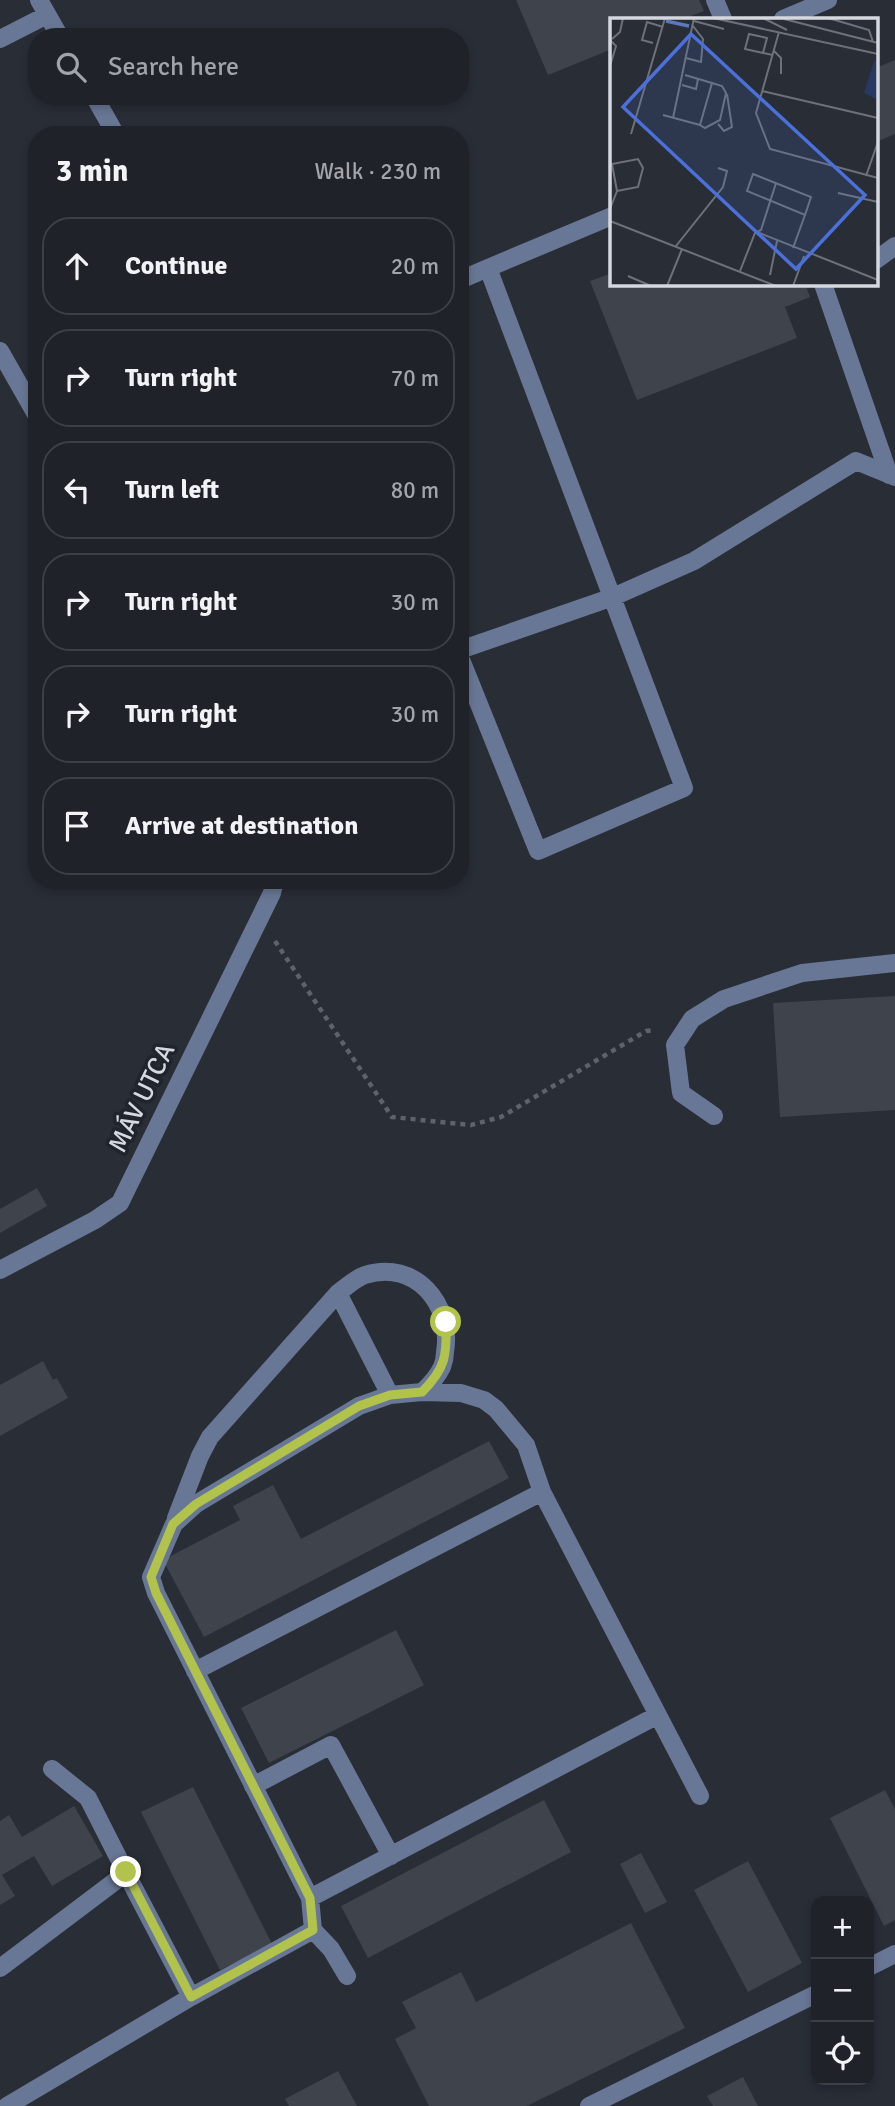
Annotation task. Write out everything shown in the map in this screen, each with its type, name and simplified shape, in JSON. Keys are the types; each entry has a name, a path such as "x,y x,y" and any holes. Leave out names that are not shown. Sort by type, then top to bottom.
{"street":[{"path":"715,0 723,18"},
{"path":"785,18 828,0"},
{"path":"0,39 43,7 55,28"},
{"path":"99,105 111,126"},
{"path":"469,276 610,216"},
{"path":"878,259 895,246"},
{"path":"469,679 538,851 684,788 488,268"},
{"path":"824,289 892,476"},
{"path":"0,351 28,400"},
{"path":"469,647 613,597 694,561 856,460 892,476"},
{"name":"MÁV UTCA","path":"0,1270 95,1220 120,1203 273,889"},
{"path":"714,1116 681,1093 675,1045 692,1019 724,999 802,973 895,964"},
{"path":"347,1976 331,1949 313,1930 310,1898 156,1593 151,1577 210,1437 338,1293 363,1275 383,1271 407,1275 423,1285 437,1303 446,1322 447,1342 443,1365 422,1392"},
{"path":"338,1293 390,1395"},
{"path":"173,1524 196,1504 359,1406 390,1395 422,1392 461,1393 484,1400 496,1409 526,1445 542,1492 700,1796"},
{"path":"195,1671 542,1492"},
{"path":"310,1898 658,1715"},
{"path":"253,1786 331,1745 391,1856"},
{"path":"52,1769 88,1798 191,1997"},
{"path":"0,1968 126,1872"},
{"path":"7,2106 191,1997 313,1930"},
{"path":"874,1965 895,1954"},
{"path":"589,2106 811,1996"}],"path":[{"path":"256,926 278,944 392,1117 471,1125 501,1117 646,1031 687,1028"}],"building":[{"path":"516,0 699,0 704,11 686,18 610,18 610,50 548,75"},
{"path":"895,60 895,134 878,141 878,67"},
{"path":"610,274 610,285 805,285 810,297 785,307 797,338 637,400 590,281"},
{"path":"895,996 895,1110 780,1117 773,1003"},
{"path":"37,1188 47,1206 0,1233 0,1209"},
{"path":"43,1361 53,1380 57,1378 68,1398 0,1436 0,1385"},
{"path":"489,1441 509,1478 204,1637 163,1560 240,1520 233,1506 273,1485 301,1539"},
{"path":"396,1630 424,1685 269,1763 241,1708"},
{"path":"193,1787 272,1944 220,1970 141,1812"},
{"path":"885,1790 895,1809 895,1920 884,1926 874,1906 874,1896 869,1896 830,1818"},
{"path":"544,1800 571,1852 368,1958 341,1906"},
{"path":"74,1806 103,1856 52,1886 34,1856 2,1875 15,1896 0,1905 0,1821 9,1815 22,1837"},
{"path":"641,1853 667,1902 645,1913 620,1864"},
{"path":"748,1861 802,1963 748,1992 694,1890"},
{"path":"631,1923 685,2028 527,2106 429,2106 395,2039 416,2028 402,2002 461,1972 476,2002"},
{"path":"338,2071 357,2106 289,2106 285,2099"},
{"path":"743,2077 758,2106 713,2106 707,2096"}],"route":[{"path":"126,1872 191,1997 313,1930 310,1898 156,1593 151,1577 173,1524 196,1504 359,1406 390,1395 422,1392 443,1365 447,1342 446,1322"}]}
